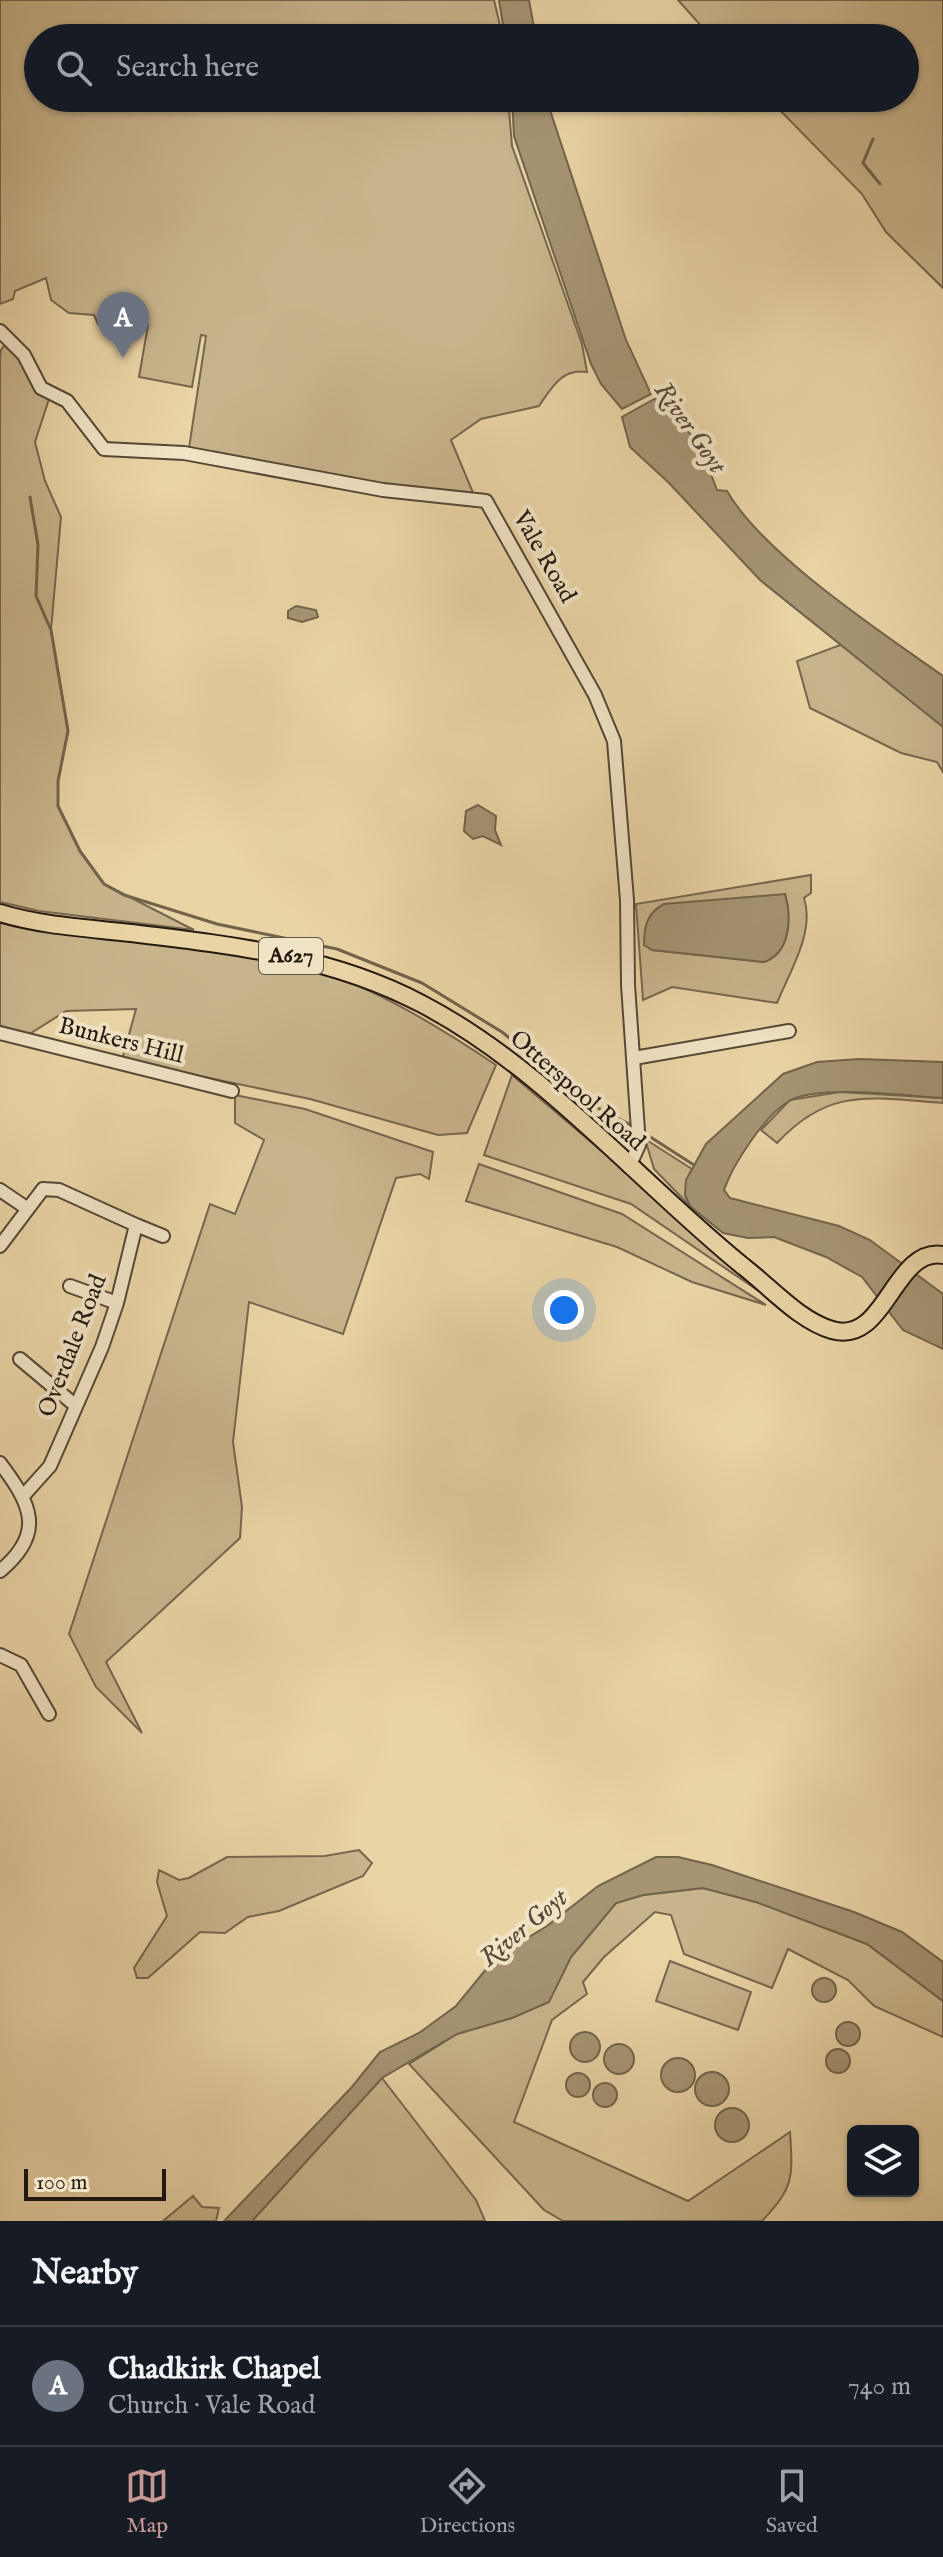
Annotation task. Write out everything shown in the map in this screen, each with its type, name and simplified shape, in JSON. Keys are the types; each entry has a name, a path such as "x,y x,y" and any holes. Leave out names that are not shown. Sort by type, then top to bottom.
{"main road":[{"name":"Otterspool Road","path":"0,913 64,925 253,947 371,981 423,1005 519,1068 682,1217 809,1319 834,1331 850,1331 874,1316 910,1269 931,1253 943,1255"}],"street":[{"name":"Vale Road","path":"0,331 24,355 41,388 67,401 104,449 184,453 383,490 486,501 595,695 614,741 625,871 628,985 639,1145 629,1167"},
{"path":"634,1058 789,1031"},
{"name":"Bunkers Hill","path":"0,1033 232,1091"},
{"path":"0,1246 37,1194 49,1188 163,1236"},
{"path":"0,1190 28,1209"},
{"name":"Overdale Road","path":"24,1495 50,1466 76,1406 117,1303 136,1225"},
{"path":"70,1286 117,1303"},
{"path":"20,1359 76,1406"},
{"path":"0,1463 24,1495 30,1512 25,1542 16,1558 0,1571"},
{"path":"0,1655 21,1665 49,1714"}],"shaded area":[{"path":"0,0 494,0 500,24 24,24 24,112 509,112 512,146 582,344 587,372 564,376 539,406 481,419 451,440 474,495 359,482 189,448 206,336 201,335 192,387 139,377 148,325 120,327 121,319 98,324 94,315 69,313 51,300 46,278 15,291 13,299 0,304"},
{"path":"499,0 529,0 533,24 503,24"},
{"path":"678,0 943,0 943,288 886,232 862,194 782,112 919,112 919,24 699,24"},
{"path":"513,112 551,112 626,340 651,394 622,409 601,384 591,364 514,136"},
{"path":"10,338 51,393 35,442 45,481 61,517 51,630 68,731 58,781 58,806 80,851 104,884 194,930 39,911 0,902 0,358 1,350"},
{"path":"656,398 673,406 679,421 700,445 717,490 727,491 744,516 768,541 857,615 943,676 943,727 760,580 668,482 630,447 622,417"},
{"path":"296,606 316,610 318,617 302,622 288,618 288,611"},
{"path":"859,638 943,695 943,772 937,762 901,753 810,708 797,661"},
{"path":"478,805 496,816 495,830 501,845 483,836 473,839 464,831 466,811"},
{"path":"811,875 811,893 804,898 807,911 804,938 777,1003 672,987 643,1000 636,904","holes":["785,894 788,924 784,943 773,958 764,962 652,950 645,944"]},
{"path":"785,894 787,934 779,951 764,962 652,950 644,945 648,921 664,904"},
{"path":"0,923 223,948 296,963 349,982 400,1006 496,1065 467,1133 438,1135 310,1099 122,1060 136,1009 66,1011 28,1035 0,1026"},
{"path":"859,1059 943,1062 943,1098 841,1092 802,1096 789,1101 770,1117 751,1141 724,1190 730,1198 839,1226 870,1240 943,1294 943,1349 903,1330 862,1277 826,1257 774,1237 748,1238 723,1233 690,1206 685,1195 686,1180 706,1144 783,1074 817,1062"},
{"path":"512,1075 767,1291 766,1296 631,1204 484,1155"},
{"path":"840,1092 943,1098 943,1103 873,1098 853,1100 815,1112 777,1143 761,1130 790,1100"},
{"path":"235,1095 305,1109 433,1152 429,1179 420,1174 396,1178 343,1334 249,1302 233,1442 242,1507 240,1538 106,1662 142,1733 96,1687 69,1634 210,1204 235,1214 264,1140 235,1123"},
{"path":"645,1139 692,1169 686,1188 690,1206 654,1169"},
{"path":"479,1164 622,1214 766,1305 692,1282 617,1247 466,1201"},
{"path":"359,1850 372,1863 363,1876 279,1911 248,1917 225,1933 200,1932 148,1978 137,1978 134,1968 167,1916 157,1882 159,1870 179,1880 189,1878 227,1857 325,1856"},
{"path":"656,1857 678,1857 712,1865 854,1912 902,1932 943,1962 943,2001 867,1944 756,1902 703,1888 643,1895 616,1903 571,1957 549,2002 512,2018 457,2034 382,2078 252,2221 224,2221 351,2088 380,2052 419,2033 456,2006 496,1957 547,1926 598,1886"},
{"path":"703,1888 756,1902 867,1944 943,2001 943,2037 874,2006 848,1980 788,1949 772,1988 684,1954 671,1915 655,1912 604,1957 583,1982 587,1994 552,2020 514,2122 688,2201 790,2132 789,2181 780,2199 762,2221 563,2221 544,2210 409,2064 457,2034 512,2018 548,2002 571,1957 616,1903 643,1895"},
{"path":"670,1961 751,1992 738,2030 656,2001"},
{"path":"824,1978 835,1985 836,1990 829,2001 824,2002 813,1995 812,1990 819,1979"},
{"path":"848,2022 859,2029 860,2034 853,2045 848,2046 837,2039 836,2034 843,2023"},
{"path":"585,2032 596,2036 600,2047 596,2058 585,2062 574,2058 570,2047 574,2036"},
{"path":"619,2044 630,2048 634,2059 630,2070 619,2074 608,2070 604,2059 608,2048"},
{"path":"838,2049 849,2056 850,2061 843,2072 838,2073 827,2066 826,2061 833,2050"},
{"path":"678,2058 690,2063 695,2075 690,2087 678,2092 666,2087 661,2075 666,2063"},
{"path":"712,2072 724,2077 729,2089 724,2101 712,2106 700,2101 695,2089 700,2077"},
{"path":"578,2073 589,2080 590,2085 583,2096 578,2097 567,2090 566,2085 573,2074"},
{"path":"382,2078 476,2200 485,2221 252,2221"},
{"path":"605,2083 616,2090 617,2095 610,2106 605,2107 594,2100 593,2095 600,2084"},
{"path":"732,2108 744,2113 749,2125 744,2137 732,2142 720,2137 715,2125 720,2113"},
{"path":"193,2196 202,2207 219,2208 216,2221 163,2221"}],"waterway":[{"path":"873,139 863,163 880,184"},
{"path":"30,497 38,545 36,596 51,630 68,731 58,781 58,806 80,851 104,884 124,895 217,924 337,949 422,983 502,1032 590,1104 635,1127"},
{"path":"641,1131 694,1165"}],"place":[{"name":"Chadkirk Chapel","path":"123,358"}],"water label":[{"name":"River Goyt","path":"690,428"},
{"name":"River Goyt","path":"524,1928"}]}
